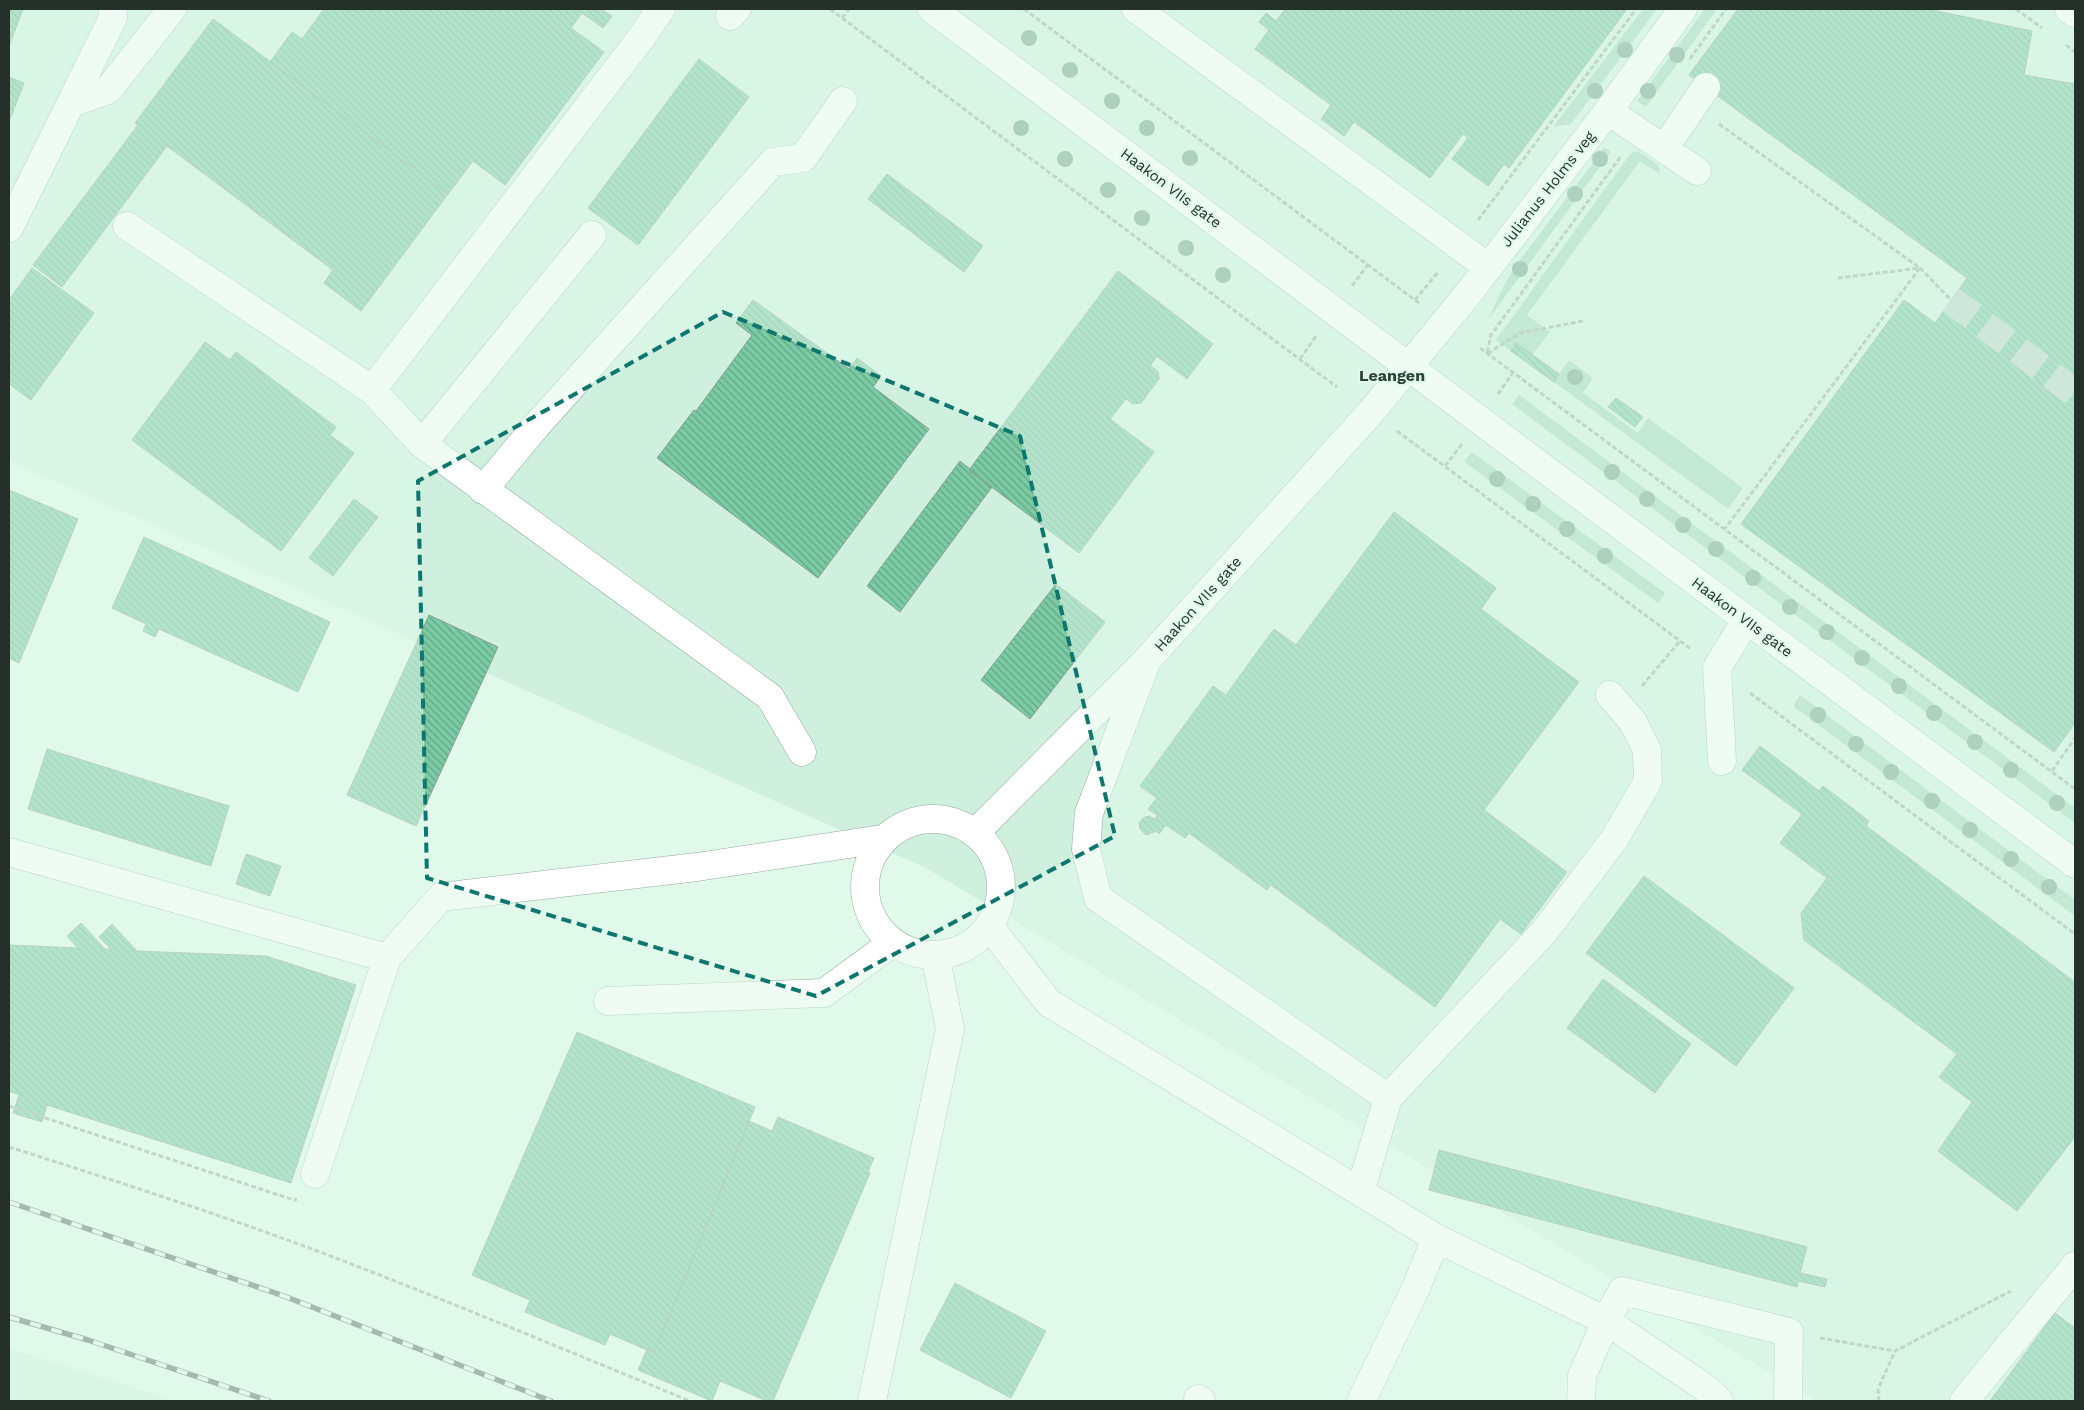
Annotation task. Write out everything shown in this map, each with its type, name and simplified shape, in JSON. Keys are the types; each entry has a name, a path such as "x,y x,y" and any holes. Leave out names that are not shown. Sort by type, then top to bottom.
{"street":[{"path":"9,228 113,18 112,9"},
{"path":"71,103 108,90 172,9"},
{"path":"372,390 641,38 661,9"},
{"name":"Haakon VIIs gate","path":"932,9 1333,312 1410,367 1746,620 2075,864"},
{"path":"1136,9 1488,267"},
{"name":"Julianus Holms veg","path":"1410,367 1608,111 1683,9"},
{"path":"2069,9 2075,13"},
{"path":"1664,149 1700,97"},
{"path":"483,490 544,418 773,162 803,158 844,100"},
{"path":"1608,111 1697,171"},
{"path":"127,226 372,390 422,444 770,697 802,752"},
{"path":"422,444 592,235"},
{"name":"Haakon VIIs gate","path":"975,833 1147,660 1354,432 1410,367"},
{"path":"1722,761 1717,668 1746,620"},
{"path":"1147,660 1089,813 1086,849 1098,898 1388,1098"},
{"path":"1360,1192 1388,1098 1544,932 1615,838 1648,781 1647,750 1633,722 1616,703"},
{"path":"938,818 957,822 975,833 989,848 998,866 1001,887 998,908 988,926 974,941 956,951 935,955 913,952 892,942 876,926 866,905 864,882 870,859 882,840 898,827 917,820 938,818"},
{"path":"315,1174 386,958 441,897 697,867 882,840"},
{"path":"9,852 386,958"},
{"path":"988,926 1049,1003 1436,1238 1606,1321 1704,1387 1719,1401"},
{"path":"608,1001 824,993 892,942"},
{"path":"872,1401 950,1029 935,955"},
{"path":"1361,1401 1416,1288 1436,1238"},
{"path":"1964,1401 2075,1266"},
{"path":"1581,1401 1582,1376 1622,1290 1789,1332 1788,1401"}],"path":[{"path":"830,9 1337,387"},
{"path":"842,18 849,9"},
{"path":"1024,9 1420,303"},
{"path":"1415,300 1458,246 1636,9"},
{"path":"1686,65 1726,9"},
{"path":"1700,97 1920,268 1951,300"},
{"path":"1488,354 1490,335 1639,131"},
{"path":"1352,286 1368,264"},
{"path":"1838,278 1920,268"},
{"path":"1724,530 1920,268"},
{"path":"1488,354 1520,333 1583,321"},
{"path":"1300,359 1316,335"},
{"path":"1480,348 2075,789"},
{"path":"1498,394 1513,374"},
{"path":"1446,466 1462,444"},
{"path":"1616,703 1680,641"},
{"path":"2052,771 2075,738"},
{"path":"9,1106 294,1200 306,1195 315,1174"},
{"path":"9,1146 154,1193 311,1249 448,1301 690,1401"},
{"path":"1879,1401 1878,1389 1896,1351 2015,1289"},
{"path":"1789,1332 1896,1351"}],"highlighted area":[{"path":"723,312 1020,436 1115,836 816,996 427,878 418,481"}],"shaded area":[{"path":"9,9 2075,9 2075,1401 1817,1401 926,868 9,461"},
{"path":"1643,9 1657,9 1571,124 1553,127"},
{"path":"1705,9 1717,9 1646,107 1637,101"},
{"path":"1604,148 1609,150 1610,153 1488,320 1503,287 1515,267"},
{"path":"1638,151 1658,165 1660,174 1640,161 1527,315 1550,332 1532,355 1516,343 1511,351 1496,340 1631,153"},
{"path":"1569,360 1593,378 1583,393 1638,433 1648,418 1743,488 1728,509 1554,382"},
{"path":"1519,395 2075,808 2075,823 1512,404"},
{"path":"1472,452 1665,593 1658,603 1464,462"},
{"path":"1800,695 2075,900 2075,916 1793,706"},
{"path":"9,1348 175,1401 9,1401"}],"building":[{"path":"9,9 23,9 9,46"},
{"path":"324,9 601,9 612,16 603,28 582,13 571,28 604,52 505,185 473,161 448,194 270,62 292,32 302,39"},
{"path":"1285,9 1627,9 1509,168 1504,164 1488,186 1452,159 1468,138 1463,134 1430,178 1354,122 1344,136 1321,119 1331,105 1255,49 1269,30 1259,22 1266,13 1276,21"},
{"path":"1738,9 1938,9 1937,11 2032,31 2024,75 2075,84 2075,723 2054,752 1741,524 1904,300 1935,323 1967,278 1689,75"},
{"path":"213,19 448,194 361,311 324,283 333,270 167,146 62,287 33,265 138,125 135,123"},
{"path":"699,59 749,97 638,245 588,208"},
{"path":"9,77 24,83 10,119 9,118"},
{"path":"887,174 983,246 964,272 868,199"},
{"path":"32,268 94,313 31,400 9,384 9,300"},
{"path":"1118,271 1213,344 1187,379 1157,356 1150,366 1158,371 1159,379 1141,403 1133,404 1126,399 1110,419 1154,452 1079,553 969,470"},
{"path":"753,300 849,369 857,358 881,376 873,387 929,429 818,578 657,458 694,410 696,411 752,335 736,323"},
{"path":"205,342 230,360 236,352 336,427 330,435 354,453 281,551 132,440"},
{"path":"1516,343 1559,374 1554,382 1511,351"},
{"path":"1616,398 1643,417 1635,427 1608,407"},
{"path":"960,461 992,487 900,612 867,586"},
{"path":"9,490 78,519 19,663 9,658"},
{"path":"354,499 378,517 333,576 309,558"},
{"path":"1394,512 1496,588 1481,609 1579,682 1484,810 1567,872 1521,934 1500,919 1435,1007 1271,885 1267,890 1189,833 1185,838 1166,825 1159,834 1156,831 1146,835 1140,829 1139,823 1143,818 1149,816 1155,819 1157,815 1148,809 1157,798 1140,786 1213,686 1226,695 1274,629 1296,645"},
{"path":"144,537 330,622 298,692 159,629 155,637 143,631 146,624 112,608"},
{"path":"1056,584 1105,622 1030,719 981,680"},
{"path":"429,615 498,647 416,826 347,795"},
{"path":"1760,746 1819,791 1823,786 1869,821 1866,826 2075,982 2075,1137 2017,1211 1938,1151 1972,1102 1939,1077 1957,1054 1804,940 1801,913 1827,878 1780,843 1802,814 1742,770"},
{"path":"47,749 229,806 211,866 28,809"},
{"path":"246,854 281,866 270,896 236,884"},
{"path":"1644,876 1794,988 1736,1066 1586,953"},
{"path":"81,923 105,949 111,949 99,937 112,924 137,951 266,956 356,985 291,1183 47,1105 42,1122 13,1113 19,1095 9,1091 9,945 78,948 67,936"},
{"path":"1603,979 1691,1044 1655,1093 1567,1028"},
{"path":"577,1032 755,1107 654,1353 610,1334 605,1345 525,1312 530,1300 472,1275"},
{"path":"778,1117 874,1158 868,1172 870,1173 773,1401 767,1401 720,1381 712,1401 638,1370 647,1349 654,1353 749,1121 772,1131"},
{"path":"1439,1150 1807,1247 1800,1273 1827,1279 1825,1287 1798,1281 1797,1287 1429,1190"},
{"path":"955,1283 1046,1331 1011,1398 920,1350"},
{"path":"2055,1313 2075,1328 2075,1401 1990,1401"}],"tunnel":[{"path":"1951,300 2075,393"}],"railway":[{"path":"9,1202 284,1296 551,1401"},
{"path":"9,1317 88,1340 269,1401"}],"district":[{"name":"Leangen","path":"1392,375"}]}
